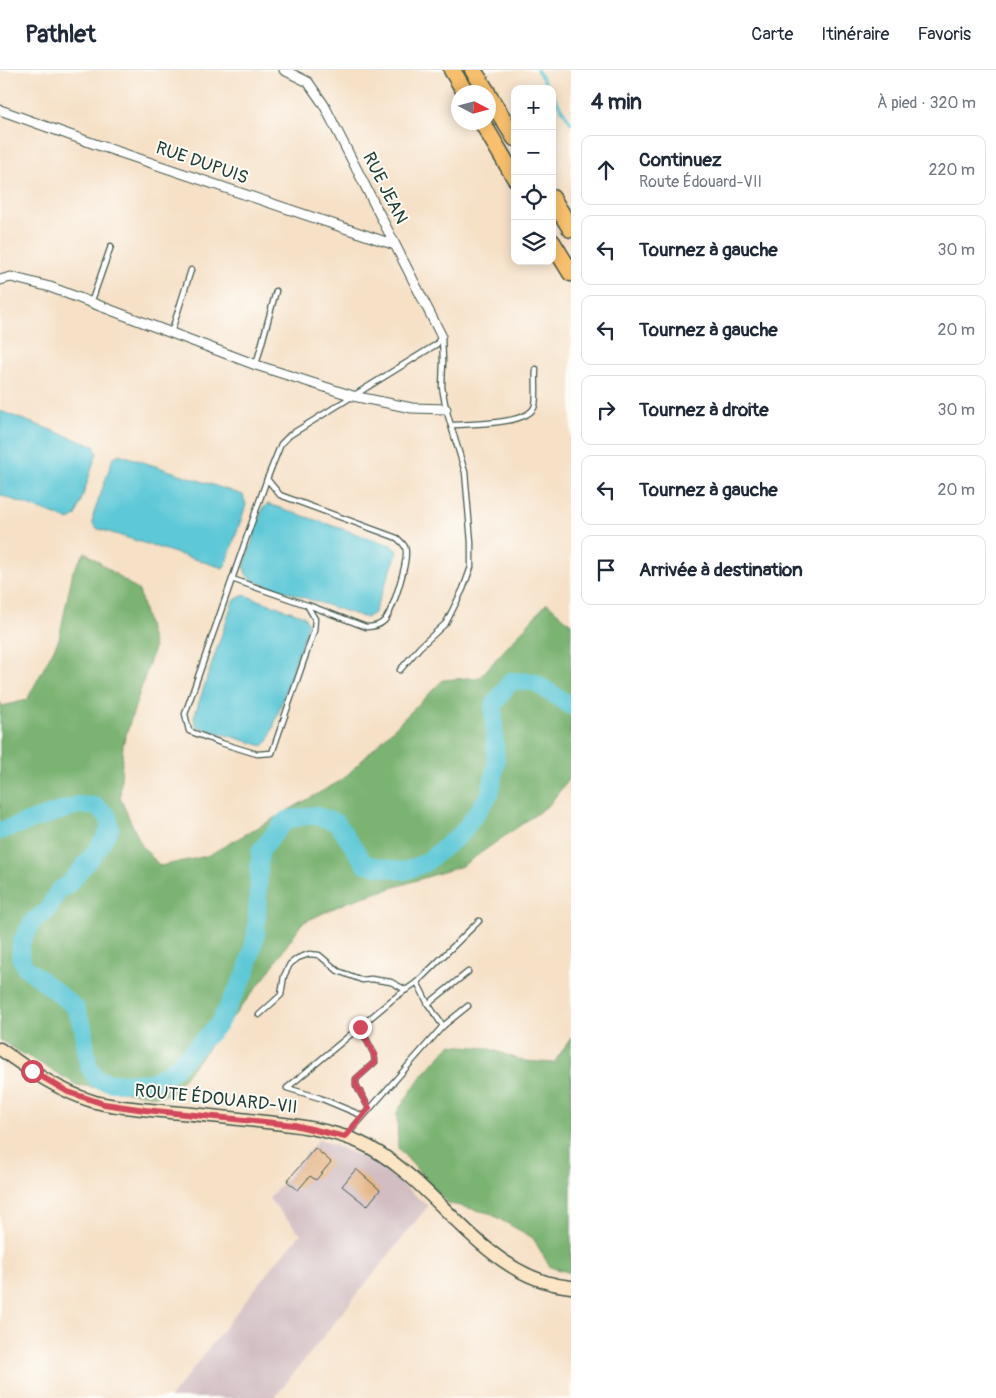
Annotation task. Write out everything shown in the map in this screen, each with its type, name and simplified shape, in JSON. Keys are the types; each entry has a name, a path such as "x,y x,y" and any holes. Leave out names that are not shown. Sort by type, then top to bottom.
{"highway":[{"path":"452,70 461,85"},
{"path":"473,70 482,85"},
{"path":"496,107 511,131"},
{"path":"487,130 513,175"},
{"path":"556,205 571,229"},
{"path":"556,249 571,273"}],"main road":[{"name":"ROUTE ÉDOUARD-VII","path":"0,1049 61,1088 94,1101 128,1108 294,1125 345,1137 365,1145 394,1164 475,1238 516,1268 542,1281 571,1287"}],"street":[{"name":"RUE JEAN","path":"284,70 308,82 324,105 442,335"},
{"name":"RUE DUPUIS","path":"0,110 395,245"},
{"path":"0,280 11,277 50,287 256,365 353,396 412,408 446,409"}],"lane":[{"path":"92,303 112,246"},
{"path":"171,333 191,270"},
{"path":"256,365 276,291"},
{"path":"307,605 315,619 314,631 272,753 257,754 189,731 185,714 267,479 282,444 290,435 437,344 442,335"},
{"path":"400,670 420,647 446,623 463,589 471,567 466,472 446,409 442,387 442,335"},
{"path":"451,425 514,420 531,412 535,406 536,369"},
{"path":"232,580 366,627 375,626 385,620 400,585 406,558 405,547 397,538 280,495 267,479"},
{"path":"363,1116 320,1098 287,1088 417,982 480,921"},
{"path":"259,1015 281,995 284,976 290,964 298,958 309,954 319,955 338,971 362,980 391,982 406,990"},
{"path":"428,1004 468,972"},
{"path":"417,982 428,1004 443,1026"},
{"path":"345,1137 443,1026 468,1006"},
{"path":"360,1027 374,1054 375,1062 356,1079 356,1085 369,1108"}],"shaded area":[{"path":"319,1139 377,1163 428,1206 274,1398 170,1398 275,1263 301,1234 269,1199"}],"green space":[{"path":"85,552 139,591 154,648 123,744 120,798 142,846 160,866 207,856 342,780 443,680 480,677 547,603 571,624 571,776 549,805 462,866 347,902 302,923 265,977 171,1094 157,1096 77,1085 0,1040 0,702 2,706 27,700 59,639 73,571"},
{"path":"571,1038 571,1273 550,1267 533,1238 489,1213 447,1203 398,1148 397,1112 420,1078 450,1045 487,1048 524,1061 554,1063"}],"water":[{"path":"0,411 94,446 97,453 76,516 69,520 0,495"},
{"path":"119,454 243,495 246,505 223,568 96,528 93,524 93,516 113,458"},
{"path":"268,504 393,546 397,550 374,613 366,618 254,581 246,574 244,567 263,508"},
{"path":"244,595 304,616 308,624 269,740 263,746 196,726 194,717 233,601"}],"building":[{"path":"315,1148 331,1162 316,1180 310,1176 298,1190 287,1181"},
{"path":"356,1169 380,1190 367,1206 342,1186"}],"waterway":[{"path":"537,70 546,85"},
{"path":"556,100 571,123"},
{"path":"0,831 78,805 95,806 108,816 110,829 97,850 69,884 58,891 47,911 33,921 21,942 20,957 25,967 75,1007 83,1027 88,1065 97,1079 112,1083 152,1082 172,1071 218,1025 246,973 256,935 260,851 286,820 314,815 337,823 365,864 404,871 425,863 462,833 490,794 496,762 493,706 511,681 534,682 571,706"}],"route":[{"path":"32,1071 68,1092 104,1104 294,1125 322,1130 345,1137 369,1108 356,1085 356,1079 375,1062 374,1054 360,1027"}]}
